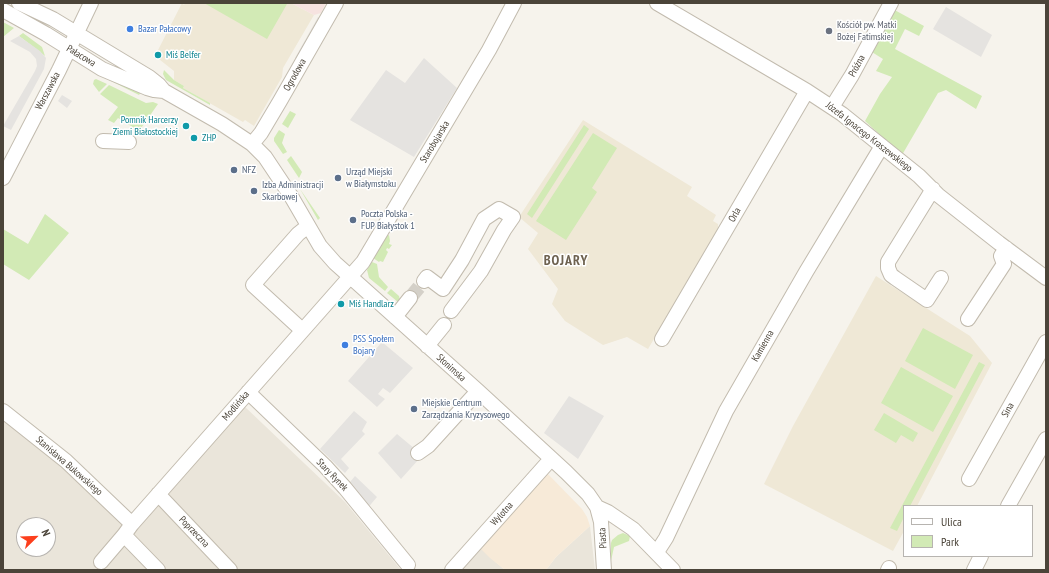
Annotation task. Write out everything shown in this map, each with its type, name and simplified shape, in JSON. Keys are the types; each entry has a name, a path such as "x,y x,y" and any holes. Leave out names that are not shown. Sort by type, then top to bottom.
{"street":[{"name":"Pałacowa","path":"19,3 53,19 77,33 149,77 164,91 222,124 252,144"},
{"name":"Warszawska","path":"3,178 91,3"},
{"name":"Ogrodowa","path":"252,144 265,126 336,3"},
{"name":"Starobojarska","path":"350,278 363,262 455,108 489,50 514,3"},
{"name":"Józefa Ignacego Kraszewskiego","path":"657,3 807,91 852,121 933,189 1046,278"},
{"name":"Próżna","path":"832,107 849,80 892,3"},
{"name":"Pałacowa","path":"3,10 102,69 147,88 164,91"},
{"name":"Orla","path":"662,339 807,91"},
{"path":"104,141 128,142"},
{"name":"Słonimska","path":"252,144 265,157 320,246 334,263 478,391 588,494 597,507 624,521 657,552 673,570"},
{"name":"Kamienna","path":"657,552 666,538 728,407 806,272 882,146"},
{"path":"933,189 888,262 888,268 891,275 927,300 941,278"},
{"path":"424,281 427,277 443,289 462,260 484,219 499,209 513,217 481,271 451,311"},
{"path":"302,330 253,285 301,231 308,226"},
{"path":"968,319 1004,264 1001,256 1006,248"},
{"name":"Modlińska","path":"101,562 158,494 302,330 350,278"},
{"path":"395,317 410,298"},
{"path":"427,346 444,325"},
{"name":"Sina","path":"969,479 1046,342"},
{"path":"418,453 428,446 478,391"},
{"name":"Stary Rynek","path":"248,392 325,466 345,488 408,566"},
{"name":"Stanisława Bukowskiego","path":"3,411 66,461 128,529"},
{"path":"1009,505 1046,439"},
{"name":"Wylotna","path":"452,570 551,459"},
{"name":"Poprzeczna","path":"158,494 230,570"},
{"name":"Piasta","path":"597,507 601,522 604,570"},
{"path":"128,529 158,570"},
{"path":"974,570 980,557"}],"shaded area":[{"path":"182,3 184,5 185,3 291,3 314,15 283,68 282,77 254,126 245,120 243,122 183,88 184,86 174,80 174,71 155,56"},
{"path":"291,3 326,3 321,13 314,15"},
{"path":"946,7 992,35 981,57 933,29"},
{"path":"318,17 321,19 298,60 295,58"},
{"path":"19,36 40,51 46,58 44,69 11,130 3,126 37,66 36,59 30,52 10,41"},
{"path":"424,58 457,88 414,157 350,120 386,70 405,83"},
{"path":"62,95 72,101 67,108 58,101"},
{"path":"583,120 692,187 687,196 716,215 713,221 718,224 718,231 648,349 627,337 603,345 565,321 552,304 558,289 528,249 538,233 519,217"},
{"path":"36,124 39,126 12,178 10,177"},
{"path":"876,276 970,336 992,363 918,505 903,505 903,533 893,551 764,484 793,426"},
{"path":"382,342 413,368 390,393 383,388 378,394 385,399 377,407 348,381"},
{"path":"569,396 604,416 578,459 544,433"},
{"path":"243,405 345,502 401,570 238,570 169,498 167,493"},
{"path":"354,411 367,422 362,431 365,434 341,459 349,468 345,473 320,449"},
{"path":"3,419 64,465 123,525 154,570 3,570"},
{"path":"397,434 415,449 419,459 401,479 378,453"},
{"path":"546,472 582,509 590,526 556,557 546,570 505,570 481,549"},
{"path":"355,476 377,497 366,510 345,488"},
{"path":"159,505 222,570 165,570 130,534 156,506"},
{"path":"590,526 595,570 546,570 556,557"},
{"path":"481,548 498,564 505,570 460,570"}],"green space":[{"path":"204,3 286,3 287,4 267,39"},
{"path":"889,7 924,26 919,36 905,29 895,49 982,96 976,109 946,90 938,93 902,155 865,121 880,94 892,77 876,71 883,59 867,49"},
{"path":"3,22 14,28 3,37"},
{"path":"23,33 42,47 45,56 19,36"},
{"path":"164,70 174,80 184,86 183,88 210,103 210,105 166,80 163,74"},
{"path":"96,72 141,92 139,95 97,74"},
{"path":"96,79 107,84 99,92 93,84 94,80"},
{"path":"109,85 146,103 153,102 158,104 139,131 118,118 114,123 108,120 118,107 100,94"},
{"path":"290,111 296,114 288,128 282,124"},
{"path":"584,125 589,129 532,218 527,214"},
{"path":"279,130 285,134 282,143 287,152 283,154 274,141 274,138"},
{"path":"593,133 617,148 592,188 597,192 566,240 536,221"},
{"path":"291,156 302,172 299,178 287,160"},
{"path":"300,189 320,218 318,220"},
{"path":"45,214 69,233 29,280 3,264 3,229 28,244"},
{"path":"389,235 389,244 392,245 389,249 387,248 386,250 388,252 383,262 379,262 373,258 386,236"},
{"path":"372,262 377,264 379,277 388,287 385,291 369,278 367,270"},
{"path":"391,289 399,296 400,300 398,302 387,293"},
{"path":"923,328 973,355 955,389 905,361"},
{"path":"979,362 985,365 911,505 903,505 903,519 897,531 890,528"},
{"path":"901,367 953,396 933,432 881,403"},
{"path":"884,413 918,433 913,442 901,435 896,443 874,430"},
{"path":"623,533 630,536 629,541 614,547 611,561 612,540"}],"tunnel":[{"path":"410,298 424,281"}],"place":[{"name":"Bazar Pałacowy","path":"130,29"},
{"name":"Kościół pw. Matki Bożej Fatimskiej","path":"829,31"},
{"name":"Miś Belfer","path":"158,55"},
{"name":"Pomnik Harcerzy Ziemi Białostockiej","path":"186,126"},
{"name":"ZHP","path":"194,138"},
{"name":"NFZ","path":"234,170"},
{"name":"Urząd Miejski w Białymstoku","path":"338,178"},
{"name":"Izba Administracji Skarbowej","path":"254,191"},
{"name":"Poczta Polska - FUP Białystok 1","path":"353,220"},
{"name":"Miś Handlarz","path":"341,304"},
{"name":"PSS Społem Bojary","path":"345,345"},
{"name":"Miejskie Centrum Zarządzania Kryzysowego","path":"414,409"}],"district":[{"name":"BOJARY","path":"566,261"}]}
